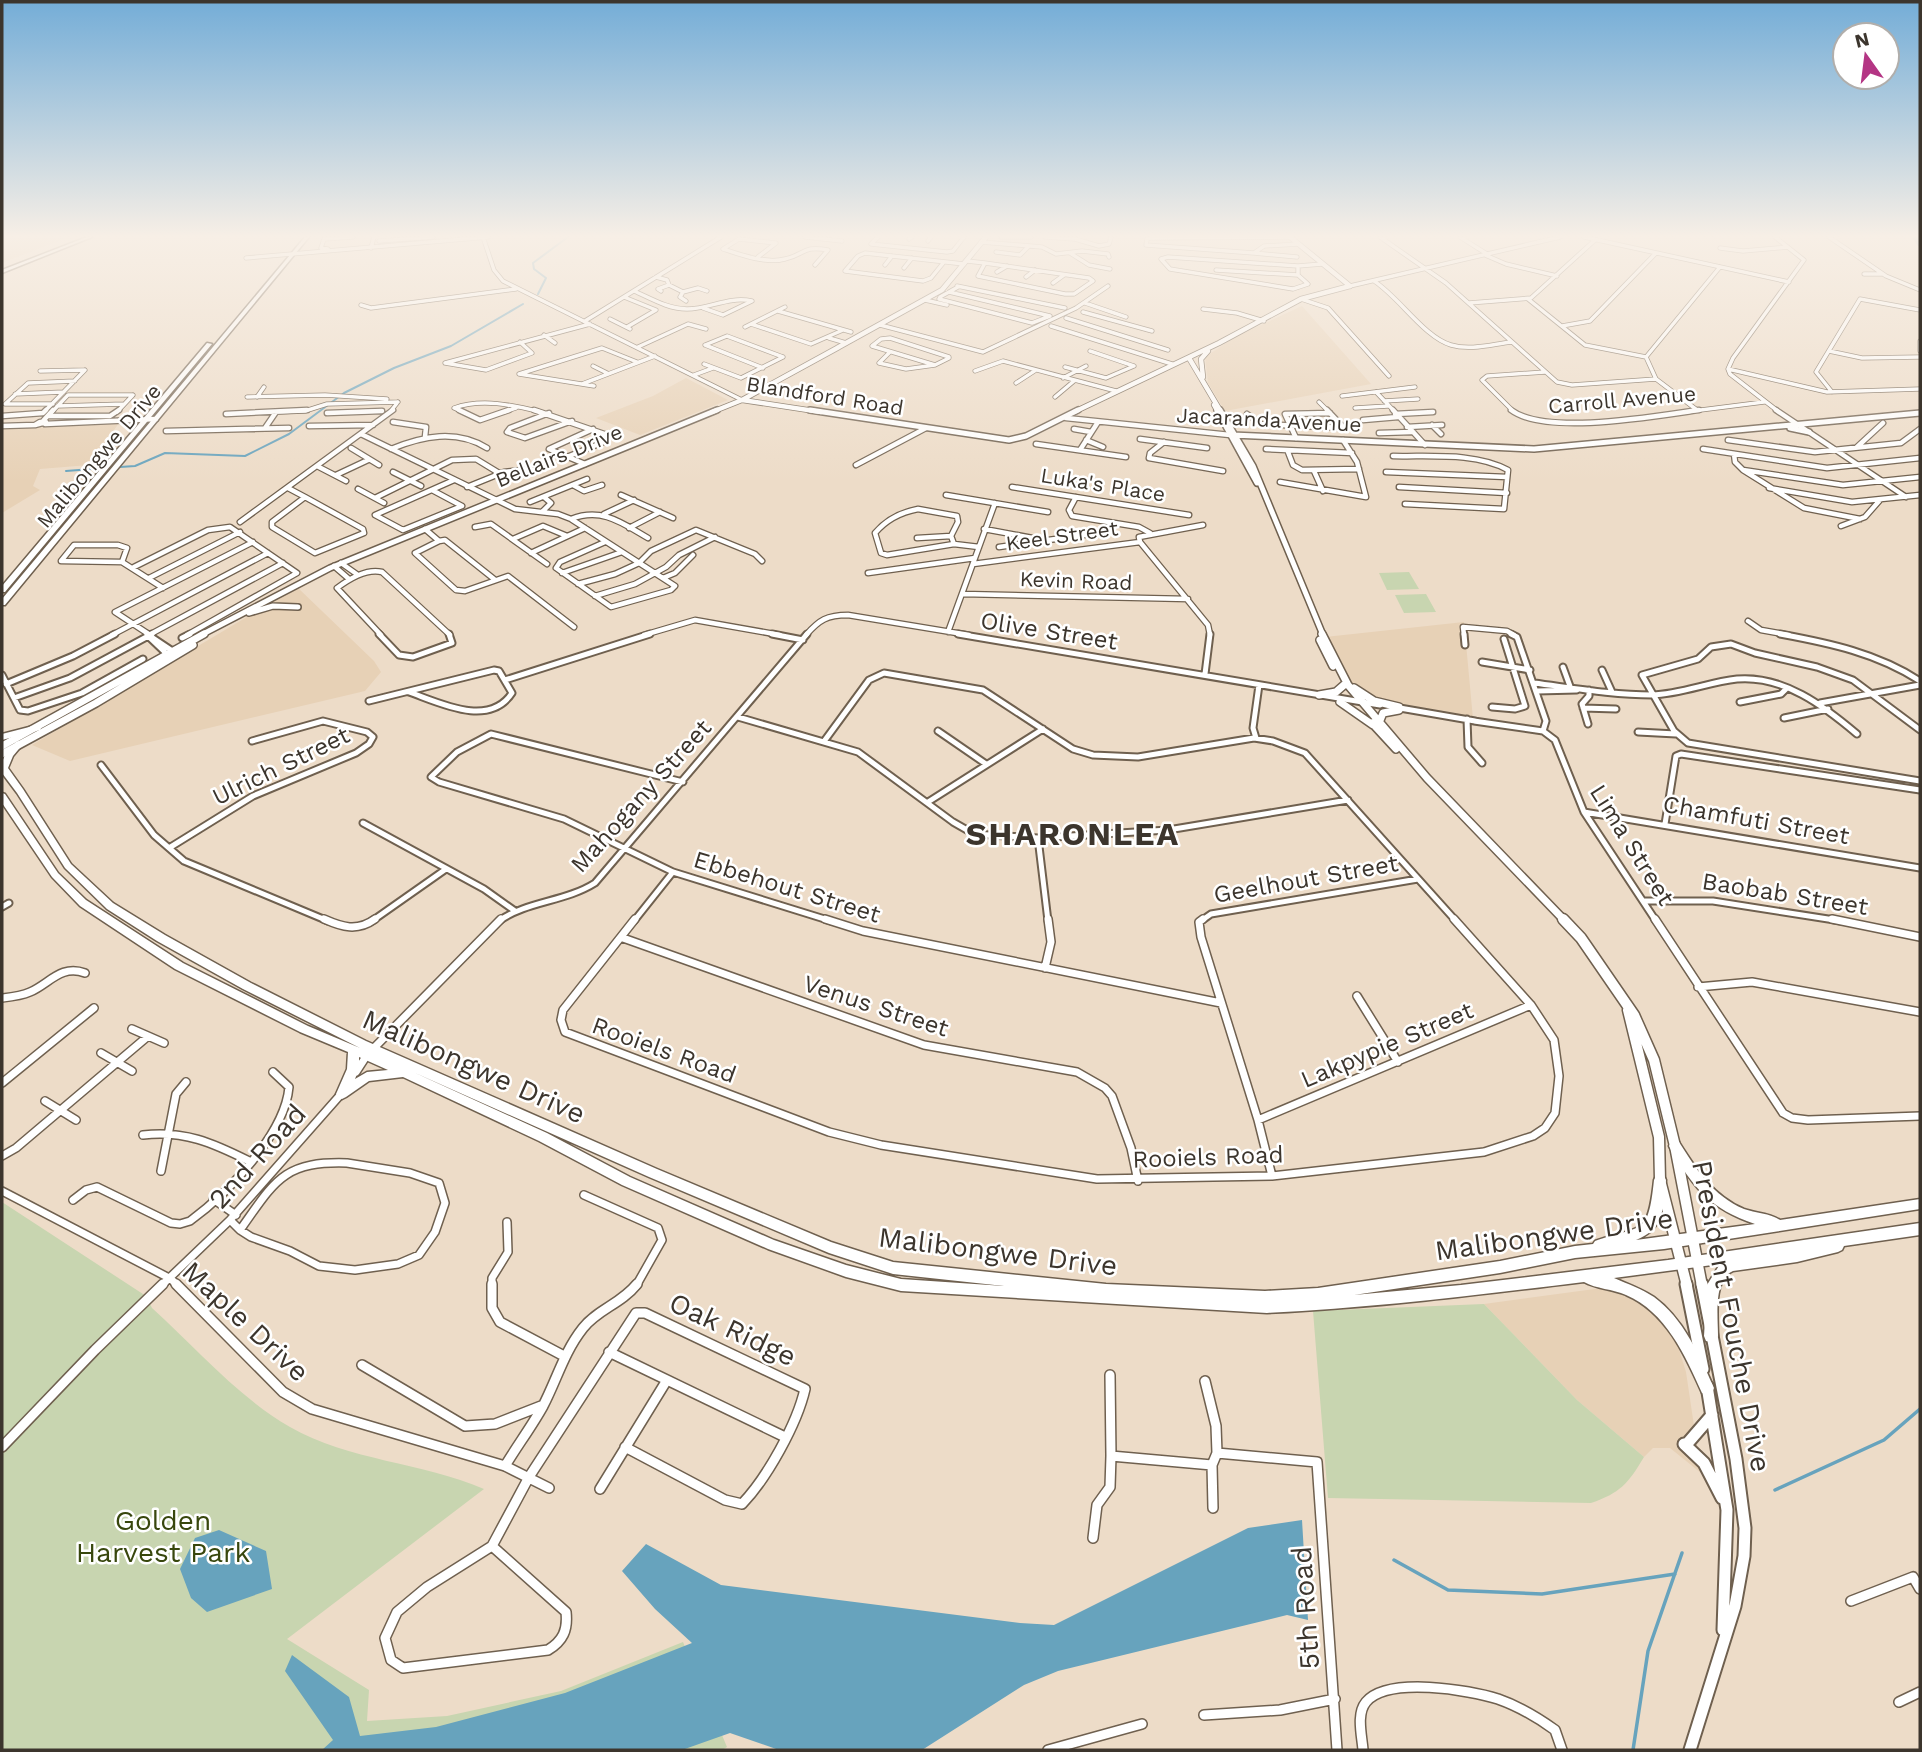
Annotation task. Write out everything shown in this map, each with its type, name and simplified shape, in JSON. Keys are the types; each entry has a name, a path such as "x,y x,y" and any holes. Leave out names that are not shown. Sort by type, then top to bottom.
{"main road":[{"name":"Malibongwe Drive","path":"2,590 230,319"},
{"name":"Malibongwe Drive","path":"2,603 239,319"},
{"path":"2,737 37,728"},
{"path":"2,768 19,744"},
{"name":"Malibongwe Drive","path":"2,768 20,790 68,866 110,906 161,938 405,1073 543,1137 626,1181 772,1245 846,1271 901,1285 926,1289 1267,1307 1384,1299 1576,1277 1920,1229"},
{"name":"Malibongwe Drive","path":"2,796 55,875 83,903 111,924 179,966 304,1029 353,1049 371,1052 829,1248 893,1268 1106,1290 1265,1297 1318,1294 1500,1267 1575,1252 1692,1239 1920,1204"},
{"path":"343,1092 353,1069 353,1049"},
{"path":"343,1092 367,1077 387,1072 405,1073"},
{"path":"1675,1146 1693,1178 1721,1203 1759,1220 1786,1223"},
{"path":"1575,1252 1647,1230 1657,1212 1660,1181"},
{"path":"1711,1336 1713,1285 1723,1269 1733,1265 1797,1256 1868,1236"},
{"path":"1576,1277 1618,1284 1654,1304 1677,1328 1707,1388"}],"street":[{"name":"Blandford Road","path":"580,319 742,400 1009,440 1042,428"},
{"path":"520,342 532,352 488,370 445,364 449,361 568,329 592,319"},
{"path":"610,319 629,328 643,319"},
{"path":"745,327 762,319"},
{"path":"805,319 851,332"},
{"name":"Bellairs Drive","path":"2,754 266,599 425,529 742,400 891,319"},
{"path":"1001,319 1034,327"},
{"path":"1016,319 1039,322 1045,319"},
{"path":"880,325 979,352 1052,319"},
{"path":"1069,319 1168,349"},
{"path":"1105,319 1152,331"},
{"path":"1115,322 1122,319"},
{"path":"1256,319 1264,321"},
{"path":"1042,428 1268,319"},
{"path":"1338,319 1389,376"},
{"path":"1420,319 1446,344 1458,346 1513,342"},
{"path":"1486,319 1558,382 1570,385 1656,379"},
{"path":"1553,319 1590,346 1646,357"},
{"path":"1562,326 1592,319"},
{"path":"1646,357 1677,319"},
{"path":"1761,319 1732,358 1729,371 1740,386 1906,497"},
{"path":"1832,392 1816,372 1848,319"},
{"path":"638,347 690,324 706,328"},
{"path":"751,324 810,344 843,330"},
{"path":"1113,332 1126,325"},
{"path":"1051,326 1197,370"},
{"path":"897,340 910,333"},
{"path":"544,335 555,343"},
{"path":"704,364 738,378 763,368 783,357 727,336 705,344 763,368"},
{"path":"830,337 847,343"},
{"path":"1112,344 1122,337"},
{"path":"890,352 879,363 900,368 925,369 937,365 949,357 897,340 883,338 872,346 937,365"},
{"path":"656,341 664,345"},
{"path":"1920,341 1920,351"},
{"name":"Bellairs Drive","path":"773,383 839,347"},
{"path":"1202,379 1200,359 1212,347"},
{"path":"594,386 519,375 600,348 638,362"},
{"path":"1065,367 1106,379 1134,366 1090,351"},
{"path":"1829,351 1862,358 1920,357"},
{"path":"582,384 653,355"},
{"path":"1646,357 1656,379 1697,410"},
{"name":"President Fouche Drive","path":"1189,358 1227,420 1250,473 1261,487"},
{"path":"817,361 830,361"},
{"path":"975,371 998,361 1116,391"},
{"path":"593,366 609,373"},
{"path":"1063,378 1086,366"},
{"path":"694,375 713,368"},
{"path":"40,372 85,370 64,392 46,419"},
{"path":"1016,383 1036,370"},
{"path":"1729,371 1832,392 1920,389"},
{"name":"Carroll Avenue","path":"1545,372 1487,376 1482,380 1521,418 1536,422 1580,421 1764,402"},
{"path":"75,381 28,383 6,404 124,404"},
{"path":"1055,397 1074,381"},
{"path":"257,397 264,387"},
{"path":"1342,396 1415,387"},
{"path":"765,388 758,397 765,404"},
{"path":"15,394 64,392"},
{"path":"1376,392 1425,445"},
{"path":"2,416 40,415 72,394 132,393 124,404 110,415 46,419 35,425 2,426"},
{"path":"247,397 346,396 391,399 398,402"},
{"name":"President Fouche Drive","path":"1212,397 1218,415 1243,449 1261,487 1346,685"},
{"path":"1384,401 1418,399"},
{"path":"1042,428 1097,401"},
{"path":"226,414 305,411 327,404 398,402"},
{"path":"240,522 396,408 398,402"},
{"path":"516,408 480,420 454,408 471,402 550,412 610,438 567,457"},
{"path":"1247,414 1258,424 1344,429 1320,402"},
{"path":"1354,408 1388,406"},
{"path":"327,413 382,411"},
{"path":"1080,411 1087,419"},
{"path":"265,428 276,412"},
{"path":"341,426 352,412"},
{"path":"550,412 510,428 507,432 519,438 529,438 572,421"},
{"path":"1296,438 1285,416 1289,412 1330,413"},
{"path":"1363,420 1433,412"},
{"name":"Jacaranda Avenue","path":"1689,433 1776,427 1875,412 1920,412"},
{"name":"Jacaranda Avenue","path":"1450,446 1534,449 1567,447 1920,412"},
{"path":"2,426 12,416"},
{"name":"Jacaranda Avenue","path":"1066,418 1177,432 1450,446 1530,446 1633,439"},
{"path":"46,419 156,419"},
{"path":"1227,420 1241,432 1266,437"},
{"path":"393,422 426,427 425,437"},
{"path":"1080,450 1098,422"},
{"path":"1810,433 1814,422"},
{"path":"1857,447 1883,423"},
{"path":"309,426 373,425"},
{"path":"1432,425 1441,434"},
{"path":"1407,427 1442,425"},
{"path":"1776,427 1810,433"},
{"path":"166,432 289,428"},
{"path":"856,465 926,428"},
{"path":"585,464 549,449 593,429"},
{"path":"1074,429 1091,432"},
{"path":"1728,440 1810,452 1901,443 1920,429"},
{"path":"1171,443 1177,432"},
{"path":"1379,433 1412,432"},
{"path":"361,434 521,511 558,514 572,519 675,584 675,587 608,606 562,573 556,565 605,542"},
{"path":"1243,449 1242,440 1255,436"},
{"path":"391,449 425,437 471,439 487,448"},
{"path":"1140,439 1207,448"},
{"path":"1086,440 1103,447"},
{"path":"1280,482 1365,497 1359,468 1343,440"},
{"path":"1164,442 1150,453 1149,458 1223,471"},
{"path":"1036,444 1126,457"},
{"path":"1459,447 1466,459"},
{"path":"1559,452 1567,447"},
{"path":"351,448 379,465"},
{"path":"1266,449 1352,453"},
{"path":"1534,449 1550,453"},
{"path":"1703,449 1827,468 1920,458"},
{"path":"1288,452 1294,467 1314,471 1359,468"},
{"path":"1734,454 1735,462 1743,470 1804,508 1860,519"},
{"path":"1393,456 1466,459 1505,467 1508,470 1504,509 1405,503"},
{"path":"374,498 452,460 472,459 499,473"},
{"path":"336,475 368,460"},
{"path":"316,466 346,481"},
{"path":"467,486 499,473 531,469"},
{"path":"1743,470 1838,484 1920,477"},
{"path":"1314,471 1322,491"},
{"path":"393,472 421,486"},
{"path":"1386,472 1507,477"},
{"path":"1415,488 1417,474"},
{"path":"530,502 587,479"},
{"path":"432,490 462,507 403,530 375,515 425,490 432,490 454,480"},
{"path":"573,485 584,491 602,485"},
{"name":"Luka's Place","path":"1012,486 1189,515"},
{"path":"1399,487 1507,493"},
{"path":"288,488 306,496 363,529 364,533 315,553 272,527 272,522 306,496"},
{"path":"1769,488 1852,502 1920,495"},
{"path":"358,489 384,503"},
{"path":"1421,505 1422,489"},
{"path":"621,495 673,518"},
{"path":"946,495 1048,512"},
{"path":"541,513 550,506 544,497"},
{"path":"1076,497 1069,510 1072,516 1139,527 1150,533"},
{"path":"604,514 634,500"},
{"path":"1841,526 1868,515 1880,500"},
{"path":"948,632 995,503"},
{"path":"950,536 958,522 957,516 919,509 880,526 874,533 881,553 887,555 954,544 979,547"},
{"path":"572,519 594,511 648,538"},
{"path":"629,528 660,512"},
{"path":"475,527 490,523 547,564"},
{"path":"513,539 543,526 567,536"},
{"name":"Keel Street","path":"868,573 1140,541 1139,537 1150,533 1203,526"},
{"path":"134,567 214,528 230,527 297,575 182,638"},
{"path":"531,553 585,528"},
{"path":"425,529 439,541"},
{"path":"984,529 1043,540"},
{"path":"578,584 615,574 639,563 651,551 698,530 755,554 762,561"},
{"path":"149,578 240,532"},
{"path":"999,547 1091,534"},
{"path":"950,536 954,544"},
{"path":"917,538 950,536"},
{"name":"President Fouche Drive","path":"1281,536 1313,625 1346,685 1376,724 1581,938 1612,980 1641,1027 1654,1059 1675,1146 1736,1459 1745,1528 1744,1556 1735,1606 1721,1643 1690,1750"},
{"path":"594,596 635,584 656,573 679,555 715,537"},
{"path":"494,579 445,540 415,553 456,590 465,591 494,579 510,576 574,627"},
{"path":"1140,541 1188,599 1210,631 1205,674"},
{"path":"172,654 154,644 148,635 115,612 253,542"},
{"path":"122,562 127,548 118,545 74,545 61,561 122,562 134,567 163,588"},
{"path":"562,573 622,552"},
{"path":"6,684 49,668 268,553"},
{"path":"663,578 675,573 693,555"},
{"path":"14,698 70,678 283,563"},
{"path":"339,565 358,575"},
{"path":"339,565 349,579"},
{"name":"Bellairs Drive","path":"2,746 339,565"},
{"path":"374,570 382,572 450,635 452,643 423,654 402,657 338,591 338,586 358,575 374,570"},
{"name":"Kevin Road","path":"963,594 1188,599"},
{"path":"249,613 273,606 298,607"},
{"name":"Olive Street","path":"820,619 841,614 1205,674 1359,703 1543,731"},
{"name":"Mahogany Street","path":"371,1052 493,926 515,911 586,890 683,782 820,619"},
{"path":"505,680 695,620 803,640"},
{"path":"1748,621 1761,630 1879,659 1905,669 1920,683"},
{"path":"1465,645 1463,627 1512,632 1517,637 1546,721 1543,731"},
{"path":"1492,707 1524,708 1504,639"},
{"path":"1327,644 1342,651"},
{"path":"1920,730 1873,693 1853,681 1816,667 1727,644 1707,648 1698,659 1644,673 1646,684 1676,734 1688,743 1920,781"},
{"path":"2,675 20,710 39,709 82,693 143,659"},
{"path":"1482,662 1530,670"},
{"path":"1563,667 1574,689"},
{"path":"369,701 494,670 499,671 512,696 500,708 488,713 409,692"},
{"path":"1602,670 1612,692"},
{"path":"825,740 869,680 884,673 983,690 1078,751 1104,756 1146,755 1256,737 1253,728 1259,685"},
{"path":"1534,682 1574,689 1654,695 1745,678 1786,689 1820,703 1857,734"},
{"path":"1820,703 1920,683"},
{"path":"1319,695 1336,692 1346,685 1374,701 1399,709"},
{"name":"Olive Street","path":"1272,687 1340,702 1359,703"},
{"path":"1537,691 1574,689"},
{"path":"1740,702 1782,694 1786,689"},
{"path":"1588,724 1583,704 1589,696 1589,690"},
{"path":"1340,702 1376,724 1383,713 1399,709"},
{"path":"1583,708 1616,709"},
{"path":"1784,718 1828,709"},
{"path":"738,717 825,740 858,752 969,832 1007,838 1168,830 1348,800"},
{"path":"1467,720 1468,747 1482,763"},
{"name":"Ulrich Street","path":"169,848 253,796 356,753 373,740 373,735 323,721 252,741"},
{"path":"928,802 1043,729"},
{"path":"938,731 986,764"},
{"name":"Lima Street","path":"1543,731 1559,746 1584,812 1783,1113 1798,1119 1920,1116"},
{"path":"1638,732 1676,734"},
{"name":"Ebbehout Street","path":"683,782 491,734 479,738 436,768 431,778 564,819 673,872 863,931 1220,1003"},
{"name":"Rooiels Road","path":"673,872 563,1010 562,1026 569,1035 852,1139 956,1159 1097,1179 1138,1181 1272,1176 1484,1152 1520,1141 1545,1128 1557,1103 1556,1051 1554,1040 1531,1005 1304,754 1256,737"},
{"path":"1665,824 1676,756 1681,754 1920,790"},
{"path":"101,765 153,835 184,862 351,930 374,920 446,869"},
{"name":"Chamfuti Street","path":"1584,812 1920,868"},
{"path":"363,823 484,889 515,911"},
{"path":"1038,838 1051,942 1045,968"},
{"name":"Geelhout Street","path":"1220,1003 1198,926 1202,918 1418,879"},
{"name":"Baobab Street","path":"1644,901 1681,898 1718,900 1920,937"},
{"name":"Venus Street","path":"623,938 924,1045 1077,1072 1105,1088 1112,1096 1132,1148 1138,1181"},
{"path":"2,998 31,992 68,968 76,968 85,973"},
{"path":"1698,987 1752,982 1920,1012"},
{"path":"1357,996 1398,1062"},
{"path":"1220,1003 1258,1120 1272,1176"},
{"name":"President Fouche Drive","path":"1626,1004 1658,1137 1660,1181 1682,1264 1712,1415 1727,1510 1726,1593 1721,1643"},
{"name":"Lakpypie Street","path":"1258,1120 1531,1005"},
{"path":"2,1083 94,1008"},
{"path":"132,1029 164,1043"},
{"path":"2,1156 16,1148 147,1037"},
{"name":"2nd Road","path":"2,1447 95,1350 233,1218 343,1092 371,1052"},
{"path":"101,1053 132,1071"},
{"path":"73,1200 86,1189 97,1187 182,1226 213,1199 278,1130 290,1095 289,1087 273,1072"},
{"path":"161,1171 176,1094 186,1082"},
{"path":"45,1101 76,1120"},
{"path":"143,1135 169,1130 208,1140 249,1161"},
{"path":"213,1199 233,1218 240,1230 251,1239 288,1249 307,1262 322,1267 368,1269 417,1257 426,1248 433,1234 443,1212 445,1199 439,1183 408,1171 374,1166 305,1164 288,1172 240,1230"},
{"name":"Maple Drive","path":"2,1191 171,1279 284,1392 312,1409 505,1465 549,1488"},
{"path":"505,1465 543,1405 564,1356 592,1317 625,1299 636,1286 662,1240 659,1228 584,1195"},
{"path":"507,1222 508,1252 492,1278 491,1300 494,1315 500,1322 564,1356"},
{"name":"Oak Ridge","path":"492,1546 528,1477 636,1313 645,1313 805,1389 805,1399 785,1437 752,1493 742,1504 725,1500 625,1447"},
{"path":"609,1352 785,1437"},
{"path":"362,1365 465,1426 478,1428 492,1425 543,1405"},
{"path":"1093,1538 1097,1505 1110,1487 1111,1375"},
{"path":"600,1489 667,1380"},
{"path":"1205,1381 1216,1426 1217,1453 1212,1465 1213,1508"},
{"path":"1712,1415 1700,1432 1685,1444 1703,1462 1727,1510"},
{"name":"5th Road","path":"1217,1453 1317,1462 1337,1750"},
{"path":"1111,1456 1212,1465"},
{"path":"492,1546 566,1612 568,1624 565,1635 558,1644 548,1650 403,1668 391,1660 385,1638 397,1612 427,1587 492,1546"},
{"path":"1851,1601 1916,1575 1920,1590"},
{"path":"1363,1750 1363,1708 1374,1695 1427,1687 1499,1700 1555,1730 1563,1750"},
{"path":"1899,1702 1920,1692"},
{"path":"1204,1715 1280,1710 1335,1699"},
{"path":"1048,1750 1142,1724"}],"shaded area":[{"path":"1274,319 1313,319 1371,384 1225,411 1208,383 1205,357 1235,337"},
{"path":"686,378 728,400 640,435 596,418 653,396"},
{"path":"119,423 89,465 40,469 33,486 40,490 2,513 2,427"},
{"path":"297,587 374,661 381,672 365,691 70,761 32,745"},
{"path":"1464,622 1473,719 1360,703 1325,637"},
{"path":"1602,1288 1640,1301 1661,1321 1677,1343 1686,1372 1701,1473 1670,1448 1653,1448 1644,1457 1577,1400 1484,1304"}],"green space":[{"path":"1409,572 1419,589 1387,590 1379,573"},
{"path":"1426,594 1436,612 1404,613 1395,595"},
{"name":"Golden Harvest Park","path":"2,1202 146,1296 152,1308 218,1371 271,1415 290,1427 336,1447 436,1473 484,1489 287,1639 369,1690 367,1721 447,1716 561,1691 683,1642 727,1747 722,1750 2,1750"},
{"path":"1484,1304 1577,1400 1644,1457 1628,1481 1616,1491 1591,1503 1328,1498 1313,1311"}],"water":[{"path":"1302,1520 1308,1620 1287,1615 1058,1671 1024,1685 922,1750 779,1750 730,1733 682,1750 322,1750 333,1740 285,1671 292,1655 349,1697 360,1736 436,1727 565,1693 692,1643 655,1609 622,1571 646,1544 721,1585 1054,1625 1248,1528"},
{"path":"219,1530 266,1551 272,1589 207,1612 191,1598 180,1569 195,1538"}],"waterway":[{"path":"120,467 135,466 165,453 245,456 289,434 344,393 394,368 451,346 498,319"},
{"path":"66,471 92,469"},
{"path":"1775,1490 1884,1440 1920,1409"},
{"path":"1675,1574 1682,1553"},
{"path":"1394,1560 1448,1590 1542,1594 1675,1574"},
{"path":"1633,1750 1648,1651 1675,1574"}],"district":[{"name":"SHARONLEA","path":"1073,834"}]}
